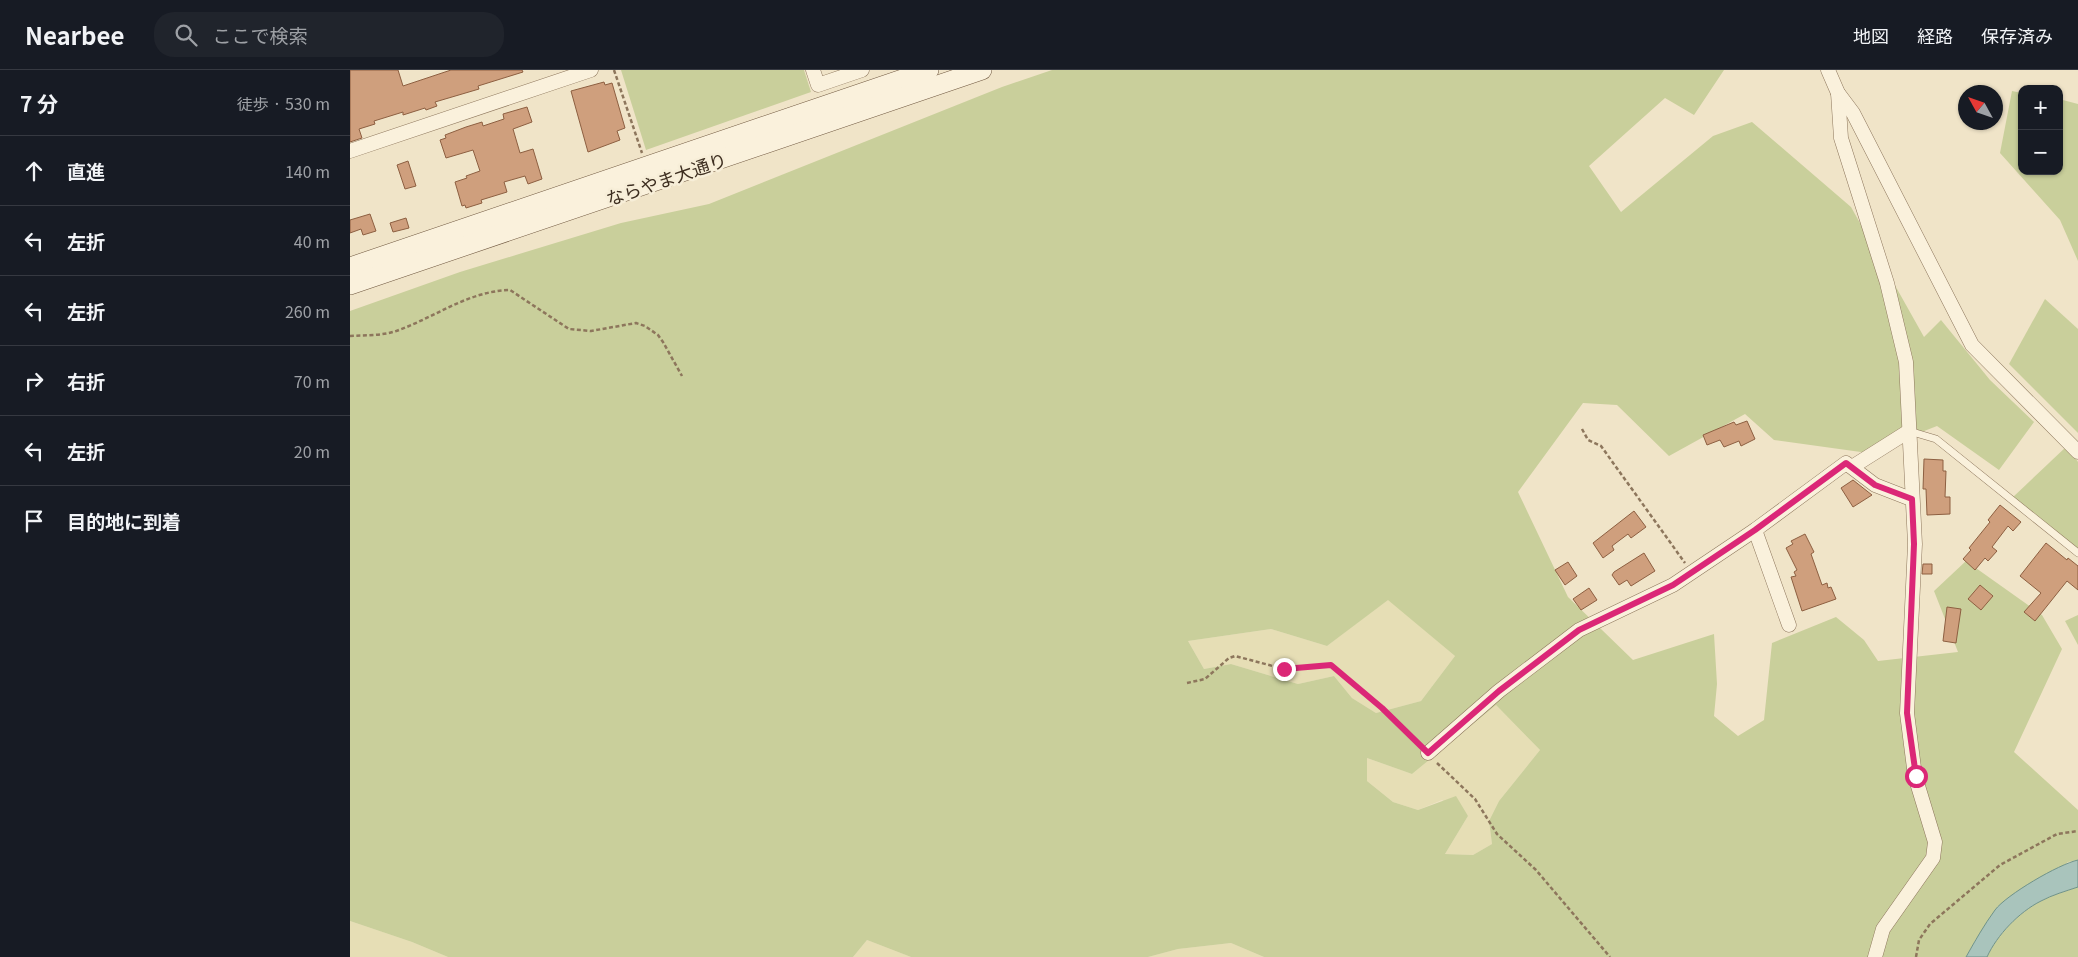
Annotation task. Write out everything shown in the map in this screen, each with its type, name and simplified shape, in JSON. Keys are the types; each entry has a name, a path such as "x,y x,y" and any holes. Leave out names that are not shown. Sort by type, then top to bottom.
{"street":[{"path":"350,151 591,70"},
{"path":"813,70 818,85 862,70"},
{"name":"ならやま大通り","path":"350,267 929,70"},
{"name":"ならやま大通り","path":"350,285 982,70"},
{"path":"1828,70 1838,93 1853,113 1972,345 2078,452"},
{"path":"1838,93 1840,138 1887,283 1906,362 1914,544 1907,713 1916,776 1935,842 1933,858 1883,929 1876,957"},
{"path":"1852,467 1909,431"},
{"path":"1428,753 1499,691 1579,630 1673,585 1755,530 1846,463 1875,485 1912,499"},
{"path":"1755,530 1789,625"}],"lane":[{"path":"1909,431 1936,439 2078,552"}],"path":[{"path":"614,70 646,166"},
{"path":"350,336 375,335 398,331 464,300 485,293 510,290 569,329 591,330 636,324 645,326 658,335 682,376"},
{"path":"1582,429 1588,440 1600,446 1692,572"},
{"path":"1187,683 1205,679 1229,658 1235,656 1284,669 1331,665 1382,708 1475,799 1497,834 1536,870 1610,957"},
{"path":"1916,957 1919,940 1930,924 2000,866 2058,834 2078,831"}],"shaded area":[{"path":"1388,599 1455,656 1421,701 1376,713 1352,698 1334,676 1298,684 1231,664 1204,669 1188,641 1271,629 1327,646"},
{"path":"1496,705 1540,750 1499,801 1489,821 1492,844 1473,855 1445,854 1468,816 1442,800 1418,810 1393,802 1367,781 1367,758 1412,774"},
{"path":"350,921 412,942 448,957 350,957"},
{"path":"867,940 911,957 853,957"},
{"path":"1231,943 1264,957 1148,957 1178,949"}],"green space":[{"path":"621,70 804,70 811,92 646,150"},
{"path":"1052,70 1724,70 1694,115 1665,98 1589,166 1621,212 1713,136 1752,122 1851,207 1924,337 1941,320 1990,380 2034,422 1999,470 1937,426 1868,453 1774,440 1745,414 1669,456 1617,405 1583,403 1518,492 1568,597 1633,660 1714,634 1717,684 1714,716 1738,736 1764,720 1772,643 1836,617 1864,640 1878,661 1958,652 1934,591 1966,561 2042,615 2062,649 2014,752 2078,810 2078,860 2068,862 1976,939 1966,957 1264,957 1231,943 1178,949 1148,957 911,957 867,940 853,957 448,957 412,942 350,921 350,311 460,272 621,223 709,204 1002,87","holes":["1388,600 1455,656 1421,701 1376,713 1352,698 1334,676 1298,684 1231,664 1204,669 1188,641 1271,629 1327,646","1496,705 1540,750 1499,801 1489,821 1492,844 1473,855 1445,854 1468,816 1456,796 1418,810 1393,802 1367,781 1367,758 1412,774"]},
{"path":"2012,91 2018,92 2018,173 2000,153"},
{"path":"2063,100 2078,104 2078,261 2060,220 2020,175 2063,175"},
{"path":"2045,299 2078,329 2078,433 2009,364"},
{"path":"2067,446 2078,462 2078,548 2012,498"},
{"path":"2078,615 2078,645 2065,621"},
{"path":"2078,887 2078,957 1987,957 2003,933 2025,911 2045,899"}],"water":[{"path":"2078,860 2078,887 2045,899 2025,911 2003,933 1987,957 1966,957 1987,921 1995,910 2010,896 2059,867"}],"building":[{"path":"350,70 398,70 403,86 451,70 522,70 523,72 478,86 479,89 435,102 437,106 426,110 425,108 403,115 403,112 374,121 375,124 359,129 362,138 350,142"},
{"path":"604,82 605,85 612,83 625,128 617,131 620,140 588,152 571,91"},
{"path":"527,107 532,122 513,129 520,153 533,149 542,179 528,184 525,176 504,182 507,192 481,200 482,203 466,208 465,205 462,206 455,182 480,171 473,150 446,158 440,140 446,138 445,135 466,127 482,122 483,126 504,119 503,114"},
{"path":"408,161 416,186 405,189 397,165"},
{"path":"370,214 376,231 363,235 361,229 350,233 350,220"},
{"path":"406,218 409,228 393,232 390,223"},
{"path":"1747,421 1755,439 1741,446 1739,441 1724,447 1720,440 1707,445 1703,435 1734,422 1736,425"},
{"path":"1924,459 1943,460 1943,471 1946,471 1945,497 1950,497 1950,514 1927,515 1926,489 1923,489"},
{"path":"1853,480 1872,495 1853,507 1841,488"},
{"path":"2000,505 2021,522 2013,531 2008,526 1992,547 1997,551 1988,561 1985,558 1975,570 1963,559 1971,550 1969,548 1990,522 1988,520"},
{"path":"1634,511 1646,527 1631,538 1628,534 1612,546 1614,550 1603,558 1593,543"},
{"path":"1805,534 1814,552 1811,554 1822,585 1827,583 1828,588 1831,587 1836,599 1802,611 1791,577 1796,576 1794,572 1797,570 1786,548 1793,544 1791,541"},
{"path":"2046,543 2067,560 2068,558 2078,566 2078,590 2067,581 2035,621 2024,612 2041,593 2020,576"},
{"path":"1644,553 1655,571 1631,586 1627,580 1619,585 1612,575 1614,572"},
{"path":"1568,562 1577,576 1565,585 1555,570"},
{"path":"1923,564 1932,564 1932,574 1922,574"},
{"path":"1980,585 1993,596 1981,610 1968,599"},
{"path":"1589,588 1597,600 1581,610 1573,599"},
{"path":"1947,607 1961,609 1956,643 1943,641"}],"route":[{"path":"1284,669 1331,665 1382,708 1428,753 1499,691 1579,630 1673,585 1755,530 1846,463 1875,485 1912,499 1914,544 1907,713 1916,776"}]}
